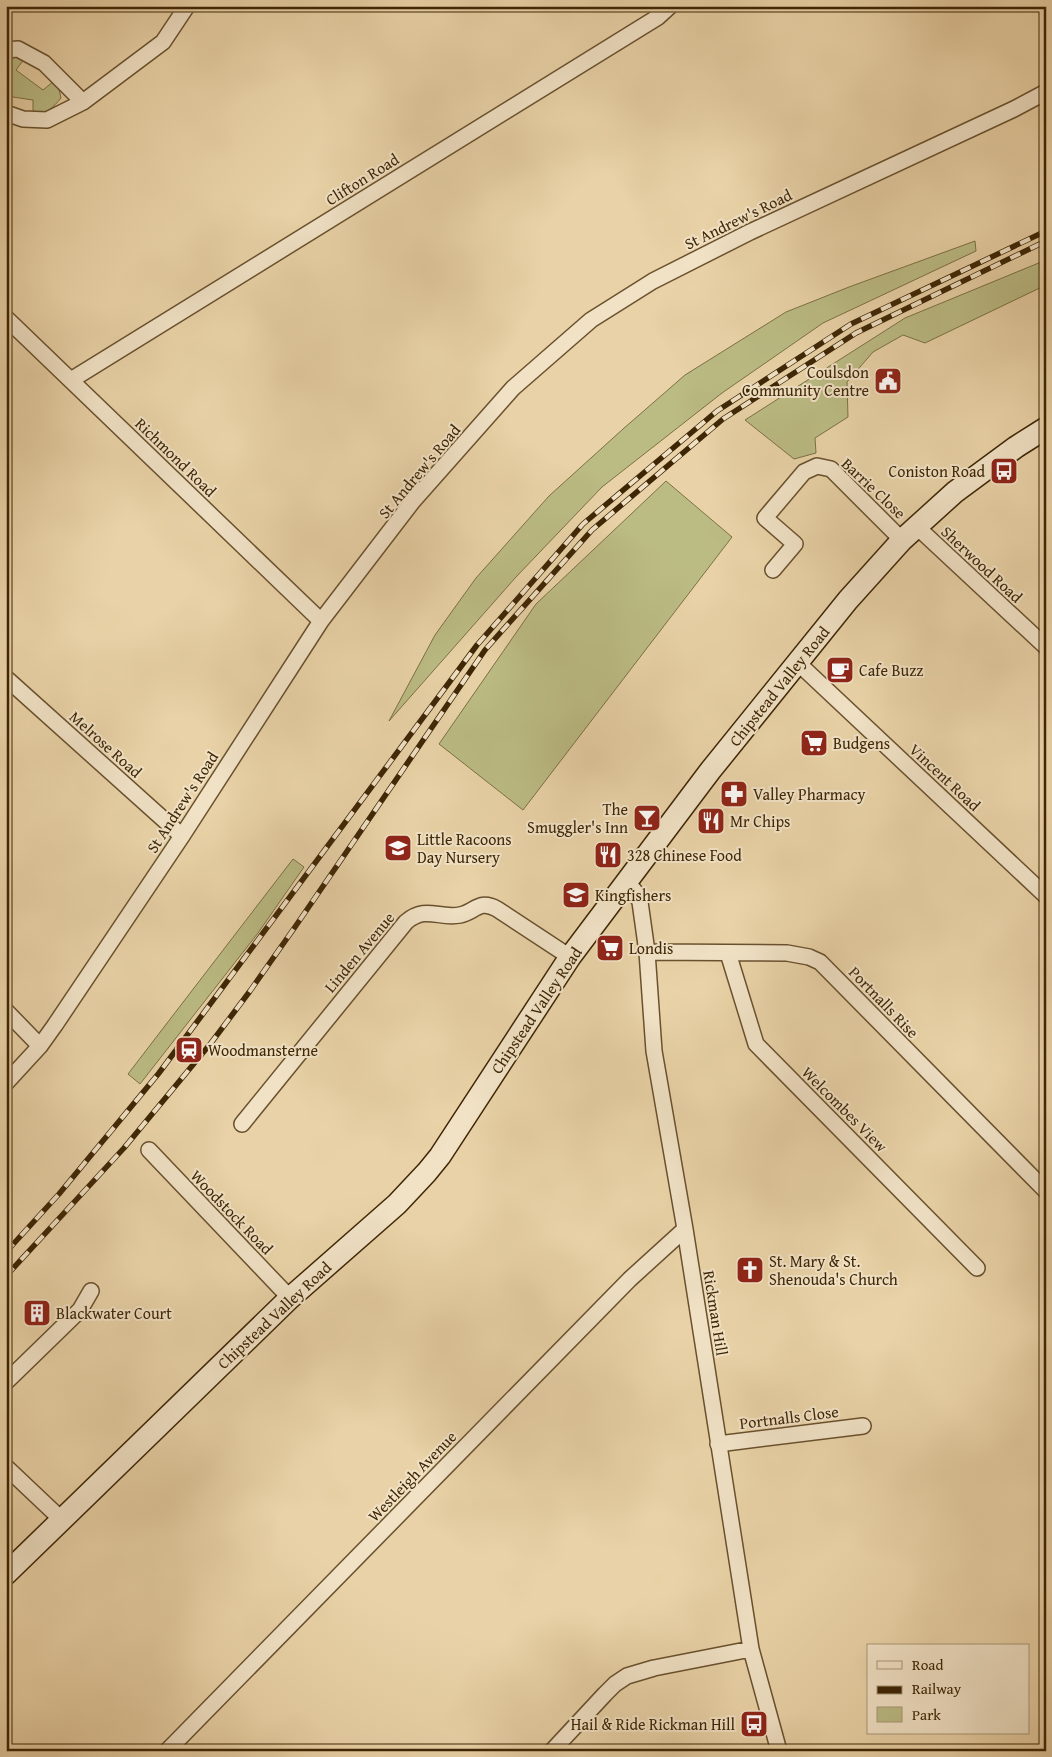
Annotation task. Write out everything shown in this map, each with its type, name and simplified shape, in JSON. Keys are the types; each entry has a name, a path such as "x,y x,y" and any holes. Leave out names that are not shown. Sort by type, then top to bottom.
{"main road":[{"name":"Chipstead Valley Road","path":"8,1571 290,1298 397,1204 427,1172 440,1156 570,957 710,771 848,600 909,533 975,477 1046,428"}],"street":[{"path":"6,112 23,119 47,120 83,102 163,42 187,6"},
{"name":"Clifton Road","path":"71,380 649,23 670,6"},
{"path":"6,50 18,48 44,63 83,102"},
{"name":"St Andrew's Road","path":"6,1083 40,1046 182,836 321,621 413,502 513,388 591,320 654,281 750,232 1014,110 1046,92"},
{"name":"Richmond Road","path":"7,320 321,621"},
{"name":"Barrie Close","path":"773,570 794,544 765,518 804,472 817,466 831,470 909,533"},
{"name":"Sherwood Road","path":"909,533 1046,647"},
{"name":"Vincent Road","path":"798,662 1046,896"},
{"name":"Melrose Road","path":"6,678 182,836"},
{"name":"Rickman Hill","path":"625,884 634,890 640,902 647,952 654,1051 685,1229 751,1649 779,1751"},
{"name":"Linden Avenue","path":"242,1124 412,917 429,912 462,915 487,904 570,957"},
{"name":"Portnalls Rise","path":"647,952 798,954 810,956 820,962 1046,1191"},
{"name":"Welcombes View","path":"728,953 756,1044 977,1268"},
{"path":"6,1011 40,1046"},
{"name":"Woodstock Road","path":"149,1150 290,1298"},
{"name":"Westleigh Avenue","path":"167,1751 630,1279 685,1229"},
{"path":"6,1382 80,1310 91,1291"},
{"name":"Portnalls Close","path":"718,1444 863,1426"},
{"path":"6,1467 61,1519"},
{"path":"552,1751 605,1694 628,1676 654,1668 751,1649"}],"green space":[{"path":"11,55 25,58 16,70 43,90 54,81 58,85 61,98 45,112 33,114 33,100 6,96 6,56"},
{"path":"975,241 976,251 823,323 722,393 602,487 516,577 389,721 435,635 476,578 549,496 685,375 786,312"},
{"path":"1046,260 1046,285 925,343 903,335 873,352 847,382 848,417 815,438 816,453 794,459 745,420 905,318"},
{"path":"666,481 732,537 523,810 439,744 536,604"},
{"path":"293,859 304,867 258,933 140,1084 128,1074"}],"railway":[{"path":"6,1252 59,1194 159,1073 477,645 583,524 717,411 851,324 1046,231"},
{"path":"6,1276 124,1148 211,1043 295,927 485,650 592,530 723,419 856,333 1046,241"}],"place":[{"name":"Coulsdon Community Centre","path":"888,381"},
{"name":"Coniston Road","path":"1004,471"},
{"name":"Cafe Buzz","path":"840,670"},
{"name":"Budgens","path":"814,743"},
{"name":"Valley Pharmacy","path":"734,794"},
{"name":"The Smuggler's Inn","path":"647,818"},
{"name":"Mr Chips","path":"711,821"},
{"name":"Little Racoons Day Nursery","path":"398,848"},
{"name":"328 Chinese Food","path":"608,855"},
{"name":"Kingfishers","path":"576,895"},
{"name":"Londis","path":"610,948"},
{"name":"Woodmansterne","path":"189,1050"},
{"name":"St. Mary & St. Shenouda's Church","path":"750,1270"},
{"name":"Blackwater Court","path":"37,1313"},
{"name":"Hail & Ride Rickman Hill","path":"754,1724"}]}
